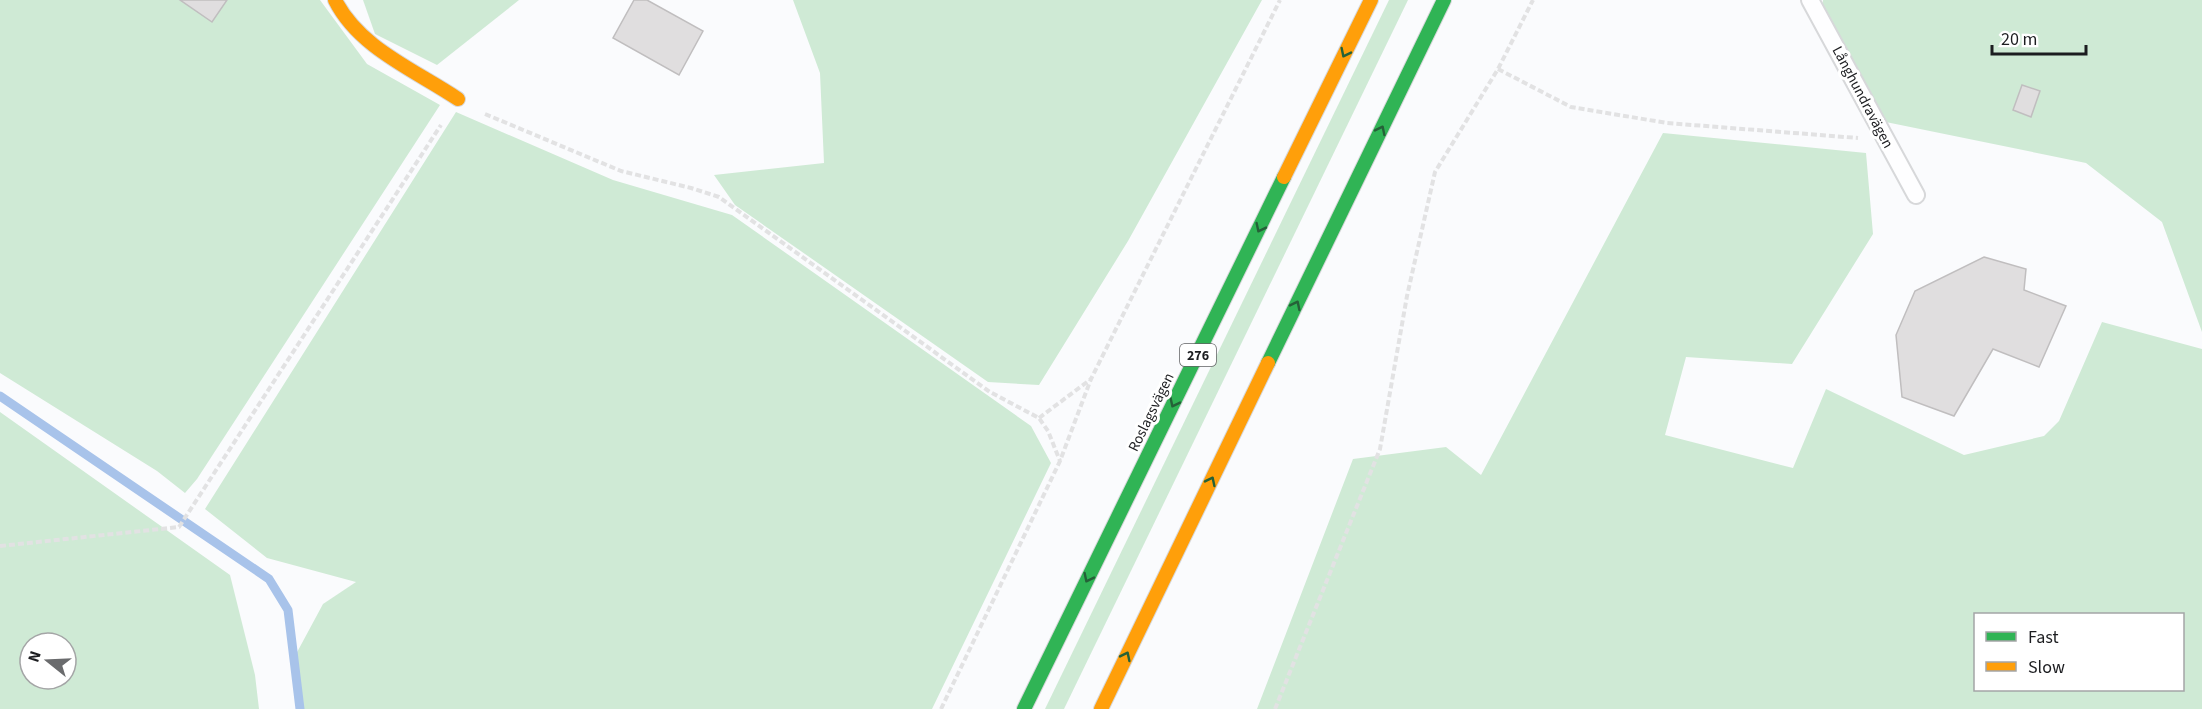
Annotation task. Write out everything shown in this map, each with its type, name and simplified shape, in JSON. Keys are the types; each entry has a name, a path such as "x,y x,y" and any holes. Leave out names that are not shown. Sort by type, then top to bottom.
{"main road":[{"path":"335,0 338,10 372,46 458,99"},
{"name":"Roslagsvägen","path":"1024,709 1371,0"},
{"path":"1101,709 1444,0"}],"lane":[{"name":"Långhundravägen","path":"1810,0 1916,195"}],"path":[{"path":"941,709 1060,461 1091,379 1280,0"},
{"path":"1275,709 1380,449 1407,296 1435,172 1498,69 1533,0"},
{"path":"1498,69 1571,107 1667,123 1886,140"},
{"path":"0,546 179,527 458,99 494,119 621,171 719,197 990,392 1039,418 1048,431 1060,461"},
{"path":"1039,418 1091,379"}],"green space":[{"path":"0,0 320,0 367,64 440,105 197,479 185,493 157,471 0,373"},
{"path":"363,0 519,0 437,65 375,34"},
{"path":"793,0 1262,0 1128,241 1039,385 988,382 735,205 714,175 824,163 820,73"},
{"path":"1389,0 1408,0 1064,709 1045,709"},
{"path":"1823,0 2202,0 2202,332 2162,222 2086,163 1876,120 1820,23"},
{"path":"456,112 613,180 732,215 1031,426 1051,463 932,709 303,709 295,656 323,604 356,582 267,558 205,509"},
{"path":"1663,133 1866,153 1873,234 1792,364 1686,357 1665,435 1793,468 1826,389 1964,455 2044,436 2059,421 2102,322 2202,349 2202,709 1257,709 1353,459 1446,447 1481,475"},
{"path":"0,412 230,575 255,675 259,709 0,709"}],"building":[{"path":"180,0 227,0 212,22"},
{"path":"634,0 647,0 703,31 679,75 613,38"},
{"path":"2022,85 2040,91 2031,117 2013,110"},
{"path":"1984,257 2026,269 2024,290 2066,306 2039,367 1993,349 1954,416 1902,397 1896,335 1915,291"}],"waterway":[{"path":"0,396 269,579 288,610 300,709"}],"traffic: fast":[{"path":"1268,363 1444,0"},
{"path":"1024,709 1284,177"}],"traffic: slow":[{"path":"335,0 345,17 373,45 458,99"},
{"path":"1284,177 1371,0"},
{"path":"1101,709 1268,363"}]}
